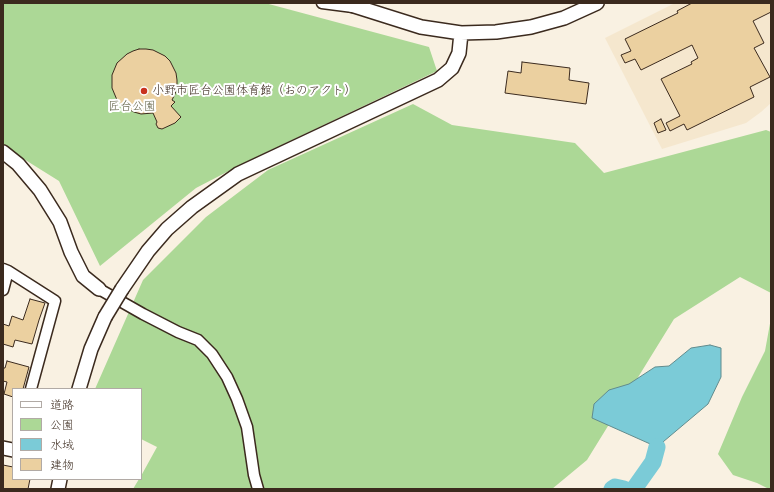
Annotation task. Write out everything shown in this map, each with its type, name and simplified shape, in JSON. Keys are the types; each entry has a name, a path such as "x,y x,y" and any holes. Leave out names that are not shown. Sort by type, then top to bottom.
{"street":[{"path":"322,3 357,6"},
{"path":"345,3 421,27 461,33 496,32 531,27 564,18 597,3"},
{"path":"79,388 91,349 105,318 122,289 148,251 167,229 192,207 238,174 438,80 452,68 459,53 461,33"},
{"path":"3,152 18,164 40,190 60,222 82,276 99,289 143,314 178,332 198,340 212,354 227,377 247,427 254,475 258,489"},
{"path":"3,290 6,270 54,302 31,388"}],"shaded area":[{"path":"675,3 771,3 771,103 746,123 662,149 605,38"}],"green space":[{"name":"匠台公園","path":"3,3 265,3 429,47 437,71 250,160 196,188 100,266 59,181 3,146"},
{"path":"413,104 452,125 575,143 604,173 766,130 771,132 771,293 740,277 674,319 587,460 552,489 133,489 138,480 142,480 142,474 157,447 142,440 142,388 95,388 143,280 206,217 268,170"},
{"path":"771,318 771,489 769,489 757,483 733,475 718,454 742,397 765,351"}],"water":[{"path":"710,345 721,348 721,377 708,404 657,447 592,418 594,404 609,390 629,384 655,367 669,366 691,348"}],"building":[{"path":"692,3 771,3 771,12 753,21 764,43 754,48 770,77 750,87 754,97 687,130 684,124 670,131 666,123 680,116 661,79 692,64 691,62 698,58 692,45 641,70 635,59 625,63 621,55 631,51 625,39 678,13 677,11"},
{"name":"小野市匠台公園体育館（おのアクト）","path":"139,49 153,50 165,56 170,61 176,73 177,87 172,100 175,102 171,106 181,117 175,123 162,129 158,128 153,113 141,114 122,105 117,100 112,88 112,75 117,63 127,54"},
{"path":"522,62 570,68 569,80 589,83 586,104 505,93 508,71 521,73"},
{"path":"661,119 666,130 658,133 654,123"},
{"path":"30,299 45,303 32,344 15,340 13,347 3,344 3,324 9,326 12,316 23,320"},
{"path":"7,361 29,367 23,388 12,388 12,397 4,394 7,382 3,381 3,368 5,368"},
{"path":"3,465 12,467 12,480 30,480 28,489 3,489"}],"waterway":[{"path":"634,489 653,462 657,447"},
{"path":"612,489 615,487 624,489"}],"place":[{"name":"小野市匠台公園体育館（おのアクト）","path":"144,91"}]}
